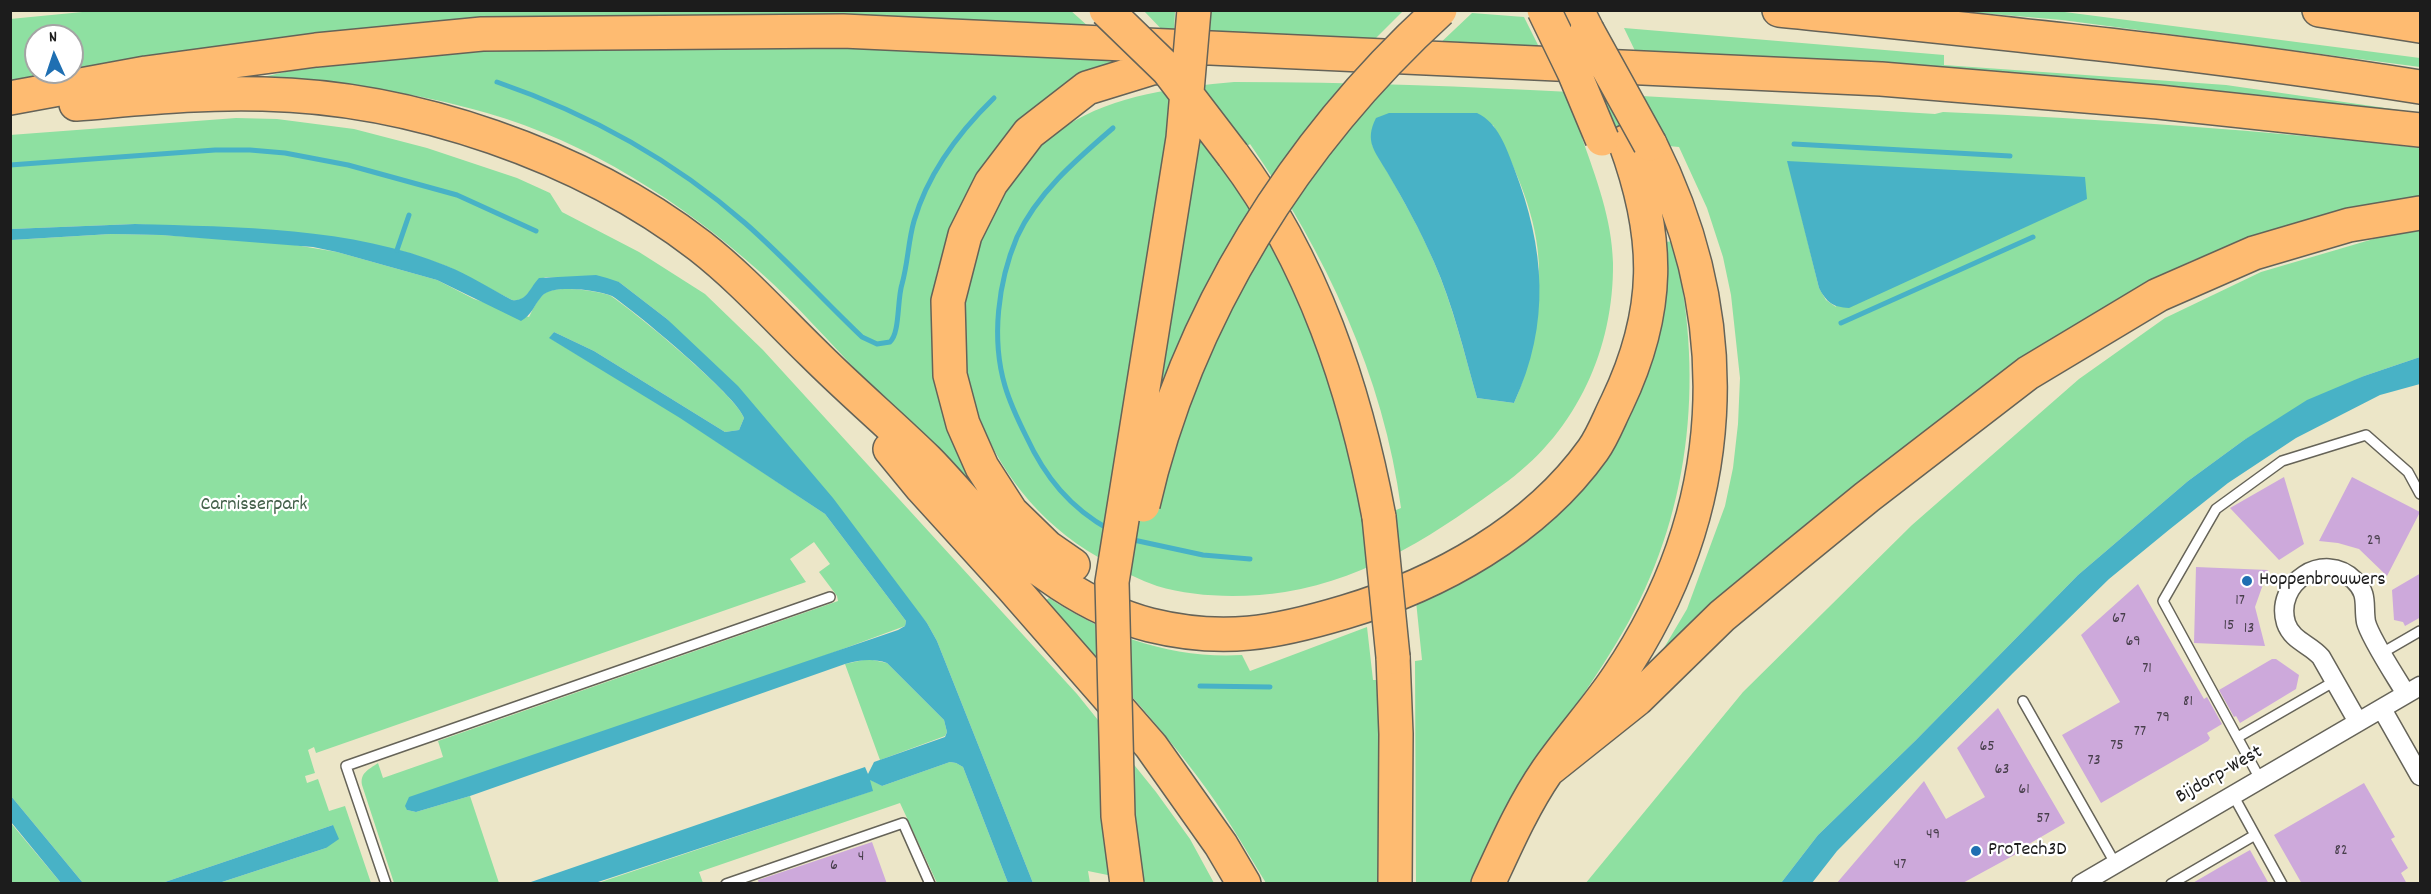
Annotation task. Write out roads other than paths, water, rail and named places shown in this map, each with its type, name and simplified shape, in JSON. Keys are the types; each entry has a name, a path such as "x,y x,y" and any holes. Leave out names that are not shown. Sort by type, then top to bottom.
{"highway":[{"path":"1106,10 1168,70 1233,155 1281,230 1327,327 1360,425 1379,517 1393,657 1396,734 1395,884"},
{"path":"1127,884 1118,816 1112,582 1184,138 1194,10"},
{"path":"1115,684 1124,604 1149,480 1194,352 1222,293 1288,181 1313,148 1375,74 1440,10"},
{"path":"1488,884 1510,835 1548,770 1618,677 1655,613 1688,538 1702,484 1710,423 1710,373 1703,300 1695,260 1682,219 1574,72 1544,10"},
{"path":"1779,10 2053,38 2421,87"},
{"path":"2319,10 2421,26"},
{"path":"10,110 185,97 262,94 334,98 388,107 474,130 556,162 636,203 699,245 749,289 814,354 931,464 982,520 1055,580 1084,598 1146,624 1198,634 1245,635 1288,629 1385,600 1432,579 1485,549 1534,513 1568,482 1597,444 1636,360 1645,328 1650,294 1651,260 1648,222 1638,177 1582,20"},
{"path":"10,98 146,73 316,50 482,34 843,31 1881,79 2158,102 2421,130"},
{"path":"1382,55 1328,63 1262,59 1152,68 1087,88 1029,133 991,183 965,235 948,301 950,375 963,424 982,467 1011,512 1047,547 1089,577 1147,601 1184,611 1222,615 1287,608 1353,589 1418,562 1488,521 1530,488 1558,461 1585,426 1610,378 1625,324 1630,273 1628,236 1622,199 1626,142"},
{"path":"1548,770 1637,699 1722,616 1912,462 2028,373 2158,295 2235,261 2349,225 2421,213"},
{"path":"814,354 922,488 1027,603 1150,746 1209,827 1244,884"}],"street":[{"path":"2358,722 2321,657 2316,651 2296,639 2286,623 2285,599 2290,588 2306,573 2324,568 2334,569 2354,579 2364,594 2367,625 2382,653 2413,690"},
{"name":"Bijdorp-West","path":"2081,884 2413,690"},
{"path":"2382,709 2421,776"}],"lane":[{"path":"2260,779 2163,601 2216,509 2282,461 2366,435 2408,472 2421,494"},
{"path":"386,884 346,766 830,597"},
{"path":"2382,653 2421,631"},
{"path":"2238,737 2335,681"},
{"path":"2023,701 2115,864"},
{"path":"2233,795 2282,884"},
{"path":"726,884 903,823 930,884"},
{"path":"2171,884 2255,835"}],"water":[{"path":"1389,113 1477,113 1496,129 1508,152 1532,227 1540,286 1534,344 1514,403 1477,398 1441,278 1400,194 1372,146 1371,134 1376,118"},
{"path":"1787,161 2085,177 2087,199 1849,308 1831,303 1819,288"},
{"path":"135,224 253,228 334,236 373,243 447,266 512,300 525,296 539,278 596,275 619,282 667,319 738,386 833,498 927,623 937,641 1033,883 1008,883 963,767 950,762 882,786 870,780 873,791 595,883 528,883 865,767 868,774 874,762 945,737 947,732 944,720 887,663 876,660 845,664 470,796 416,812 407,810 405,806 409,797 898,630 905,626 906,621 825,514 680,418 549,338 554,332 594,351 725,432 739,430 744,418 724,392 662,335 612,296 586,290 565,289 547,292 521,321 437,280 313,247 161,235 111,234 11,240 11,229"},
{"path":"2420,357 2420,384 2380,395 2296,438 2228,483 2109,579 1837,851 1812,883 1781,883 1818,835 1916,740 2078,575 2188,481 2244,440 2307,400 2364,376"},
{"path":"11,796 83,883 61,883 11,822"},
{"path":"333,825 339,839 326,848 219,883 162,883"}],"waterway":[{"path":"497,82 564,108 628,140 689,179 745,223 862,337 877,344 890,342 893,338 912,229 927,186 957,139 994,98"},
{"path":"1110,530 1083,512 1060,490 1033,451 1005,386 998,349 998,330 1005,273 1010,254 1025,221 1059,178 1113,128"},
{"path":"1794,144 2010,156"},
{"path":"10,165 215,150 285,153 348,165 457,195 536,231"},
{"path":"397,250 409,215"},
{"path":"1841,323 2033,237"},
{"path":"1129,539 1203,555 1250,559"},
{"path":"1200,686 1270,687"}],"place":[{"name":"Hoppenbrouwers","path":"2247,581"},
{"name":"ProTech3D","path":"1976,851"}],"park label":[{"name":"Carnisserpark","path":"254,506"}]}
